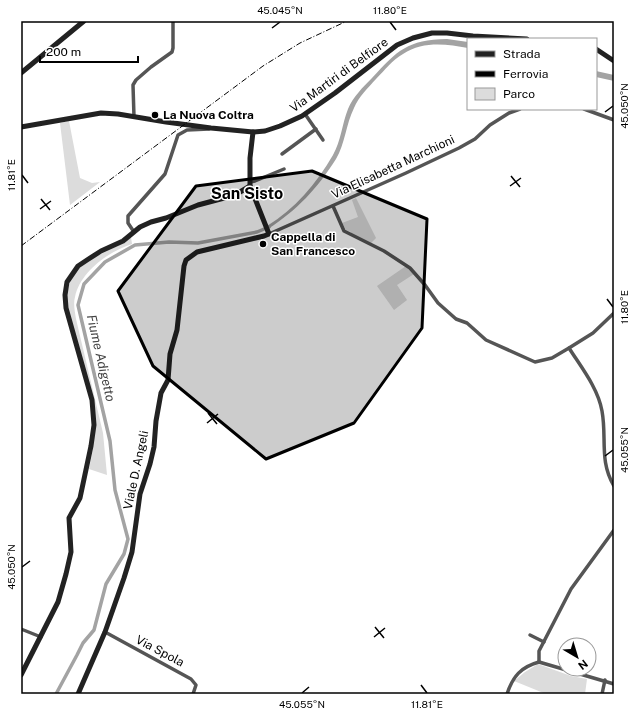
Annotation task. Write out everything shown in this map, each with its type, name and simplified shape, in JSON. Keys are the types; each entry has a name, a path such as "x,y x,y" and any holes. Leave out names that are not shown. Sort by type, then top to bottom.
{"street":[{"path":"21,73 84,21"},
{"path":"134,117 133,85 139,76 172,52 174,21"},
{"name":"Via Martiri di Belfiore","path":"21,127 101,113 118,114 211,128 253,132 266,131 305,114 397,45 413,38 447,33 509,38"},
{"path":"597,50 614,61"},
{"name":"Via Elisabetta Marchioni","path":"268,232 333,206 459,148 475,139 490,125 509,113 517,110"},
{"path":"587,110 614,120"},
{"path":"305,114 323,140"},
{"path":"134,232 128,223 128,216 166,174 178,135 187,130 211,128"},
{"path":"282,154 316,129"},
{"path":"253,132 250,158 250,184 268,232"},
{"path":"21,675 55,611 71,552 69,518 80,498 92,446 94,425 90,390 66,308 65,294 67,282 78,266 101,251 123,241 134,232 151,222 166,218 198,205 228,197 240,192 255,181 284,169"},
{"path":"333,206 344,231 384,251 410,268 438,303 456,318 467,323 486,340 534,362 552,358 569,348 592,333 614,313"},
{"name":"Viale D. Angeli","path":"78,694 105,632 132,552 140,494 154,447 156,421 161,393 168,380 170,354 177,330 184,266 186,260 196,252 264,236 268,232"},
{"path":"569,348 598,397 602,411 604,462 609,478 614,486"},
{"path":"539,662 539,651 571,589 614,530"},
{"path":"21,629 41,637"},
{"name":"Via Spola","path":"105,632 191,679 196,685 193,694"},
{"path":"530,635 544,642"},
{"path":"507,694 511,683 518,673 528,665 539,662 605,680 614,684"},
{"path":"602,694 605,680"}],"highlighted area":[{"path":"312,171 427,219 422,328 354,423 266,459 153,366 118,291 196,186"}],"green space":[{"path":"69,121 80,178 92,183 100,182 70,205 60,123"},
{"path":"356,198 376,238 369,245 351,235 351,232 346,230 342,223 358,217 352,200"},
{"path":"131,237 132,244 123,247 105,257 89,271 78,288 74,300 76,319 103,433 107,475 89,469 93,449 92,408 68,311 66,297 72,274 89,260"},
{"path":"406,266 414,274 397,285 407,300 394,310 377,286"},
{"path":"538,664 557,671 557,677 576,677 587,679 585,694 546,694 514,681"}],"shaded area":[{"path":"447,39 467,42 467,48 451,45 427,45 411,50 399,56 392,62 358,100 351,114 339,153 321,180 306,198 268,229 267,226 296,204 312,186 326,166 338,144 346,115 355,96 389,60 404,48 413,44"},
{"path":"597,71 614,75 614,81 597,77"}],"waterway":[{"name":"Fiume Adigetto","path":"56,694 83,643 94,630 106,584 124,554 128,539 115,490 110,441 78,305 84,284 105,262 135,245 169,242 198,243 257,232 269,227"}],"railway":[{"path":"21,246 263,66 300,43 347,21"}],"place":[{"name":"La Nuova Coltra","path":"155,115"},
{"name":"Cappella di San Francesco","path":"263,244"}],"district":[{"name":"San Sisto","path":"247,193"}]}
